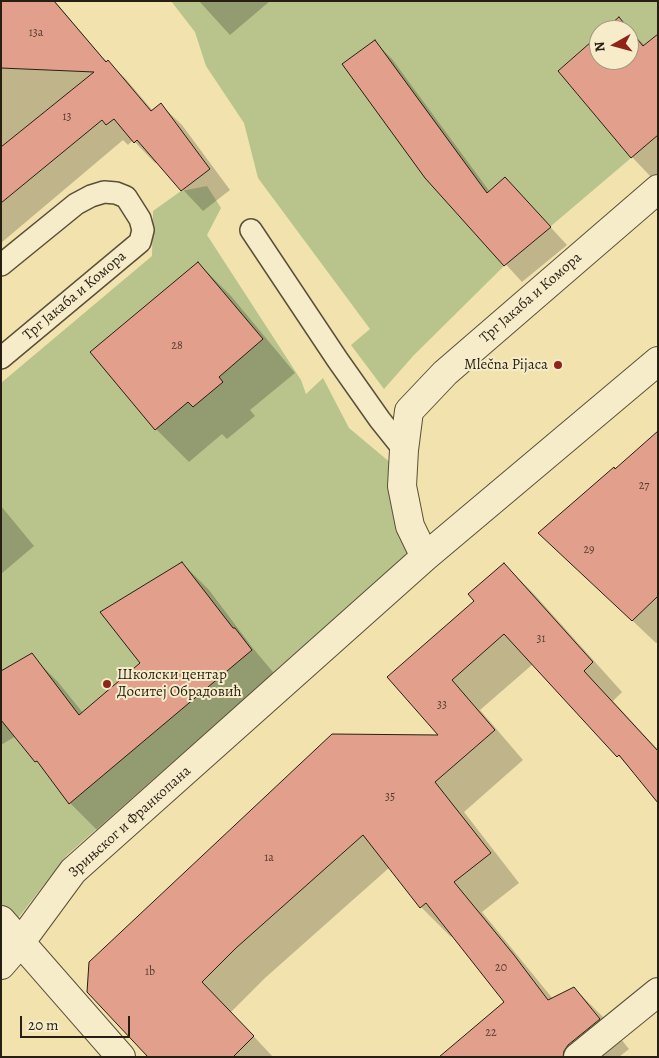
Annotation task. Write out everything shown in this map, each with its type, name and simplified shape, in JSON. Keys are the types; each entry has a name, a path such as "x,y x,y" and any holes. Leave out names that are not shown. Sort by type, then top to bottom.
{"street":[{"name":"Трг Јакаба и Комора","path":"425,557 410,526 402,486 409,411 445,372 658,189"},
{"path":"425,557 658,361"},
{"name":"Зрињског и Франкопана","path":"1,965 20,943 73,871 425,557"},
{"path":"1,920 121,1057"},
{"path":"590,1053 658,992"}],"lane":[{"name":"Трг Јакаба и Комора","path":"1,265 76,204 91,196 104,192 116,193 126,197 140,219 143,230 140,242 1,358"},
{"path":"251,230 337,359 380,420 404,450"}],"green space":[{"path":"171,1 658,1 658,34 643,46 639,41 639,20 621,20 619,17 616,20 589,20 589,44 558,71 631,158 504,266 414,355 384,389 351,345 370,329 258,178 244,123 206,66 195,32"},
{"path":"207,186 221,208 207,235 301,380 306,394 323,378 349,428 392,464 409,554 67,855 15,922 1,905 1,383 152,256 153,211 181,191"}],"building":[{"path":"1,1 54,1 151,111 161,103 210,169 181,191 137,140 134,143 114,119 106,125 102,120 1,203 1,147 94,72 1,68"},
{"path":"658,34 658,135 631,158 558,71 589,44 589,70 639,70 639,41 643,46"},
{"path":"375,40 487,193 505,177 551,227 504,266 425,178 342,64"},
{"path":"198,262 263,339 219,377 223,382 193,407 188,402 155,430 90,352"},
{"path":"658,431 658,596 632,621 538,533"},
{"name":"Школски центар Доситеј Обрадовић","path":"182,562 252,650 69,804 37,761 35,762 1,720 1,671 32,653 79,715 140,663 100,612"},
{"path":"504,563 593,662 584,671 658,751 658,803 619,755 617,757 504,634 452,680 495,730 435,782 491,853 454,882 548,1000 574,987 600,1019 568,1045 563,1057 439,1057 504,1002 426,903 420,908 363,835 236,948 202,982 254,1036 233,1057 148,1057 87,992 89,962 332,734 438,735 387,677 474,601 468,594"}],"place":[{"name":"Mlečna Pijaca","path":"558,365"},
{"name":"Школски центар Доситеј Обрадовић","path":"107,684"}]}
